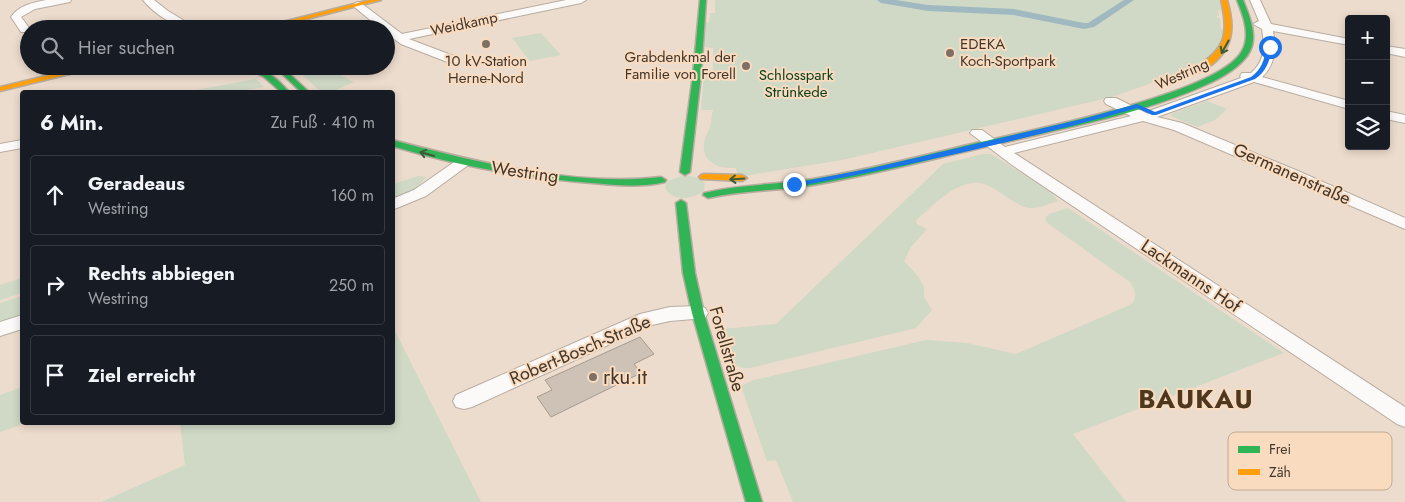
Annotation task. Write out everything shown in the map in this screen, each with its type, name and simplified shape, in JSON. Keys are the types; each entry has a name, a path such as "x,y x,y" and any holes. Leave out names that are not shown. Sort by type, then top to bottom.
{"main road":[{"path":"295,20 378,0"},
{"path":"702,0 697,75 685,172 704,177 732,180 752,178"},
{"name":"Westring","path":"1183,77 1214,61 1228,44 1230,27 1224,0"},
{"name":"Westring","path":"1128,105 1179,92 1228,70 1241,58 1247,49 1247,24 1240,0"},
{"path":"0,90 62,75"},
{"path":"267,75 283,90"},
{"path":"288,75 304,90"},
{"name":"Westring","path":"526,185 662,196 681,203 696,201 708,195 728,190 778,186 847,176 995,142"},
{"name":"Westring","path":"395,144 460,170"},
{"name":"Westring","path":"432,168 636,182 661,180 671,174 685,172"},
{"path":"704,177 712,186 712,191 708,195"},
{"path":"661,180 656,188 662,196"},
{"name":"Forellstraße","path":"681,203 689,273 698,313 754,502"}],"street":[{"path":"20,23 16,17 18,13 28,8 66,0"},
{"path":"148,0 164,13 177,20"},
{"name":"Weidkamp","path":"399,38 581,0"},
{"path":"1253,78 1260,73 1268,58 1270,47 1268,27 1255,0"},
{"path":"357,5 376,20"},
{"path":"1247,24 1345,41"},
{"path":"395,35 405,42 455,61"},
{"path":"1390,51 1405,53"},
{"path":"1228,70 1345,104"},
{"name":"Westring","path":"995,142 1128,105 1253,78"},
{"name":"Germanenstraße","path":"1128,105 1166,125 1177,126 1293,174 1405,224"},
{"path":"1390,115 1405,119"},
{"name":"Lackmanns Hof","path":"973,134 995,142 1405,418"},
{"path":"0,148 20,144"},
{"path":"395,204 420,193 460,170"},
{"name":"Robert-Bosch-Straße","path":"464,400 647,319 670,314 698,313"},
{"path":"0,329 20,323"}],"green space":[{"name":"Schlosspark Strünkede","path":"715,0 1219,0 1222,11 1218,10 1219,16 1216,16 1220,19 1221,29 1224,29 1218,50 1191,69 1112,97 842,160 738,177 736,168 716,165 711,162 704,152 705,138 711,124 713,110 701,110 704,74 713,74 713,48 705,47 706,22 709,22 710,13 715,13"},
{"path":"541,33 561,55 530,61 512,38"},
{"path":"303,75 340,75 354,82 336,90 319,90"},
{"path":"256,79 264,87 248,90 196,90"},
{"path":"1207,101 1227,109 1215,120 1197,127 1171,116 1171,114"},
{"path":"983,154 991,154 996,157 1052,193 1058,201 1042,207 1029,208 987,185 973,183 957,188 935,203 916,220 917,224 927,229 911,247 904,261 918,276 924,287 924,297 932,310 916,328 750,368 733,364 728,359 720,344 713,319 719,316 722,329 776,324 943,164"},
{"path":"684,175 696,177 705,183 704,190 694,196 683,198 668,192 665,187 668,181"},
{"path":"418,176 426,177 416,189 395,200 395,183"},
{"path":"1068,208 1284,353 1073,434 1126,502 793,502 776,460 767,461 741,386 754,380 926,340 967,343 1016,354 1130,305 1134,300 1135,294 1130,282 1046,222 1045,219 1049,214"},
{"path":"20,279 20,294 0,300 0,285"},
{"path":"20,297 20,319 0,325 0,303"},
{"path":"395,331 481,502 101,502 185,465 180,425 395,425"},
{"path":"20,388 20,425 0,432 0,395"}],"building":[{"name":"rku.it","path":"640,337 654,354 634,364 641,373 551,417 537,397 552,390 545,380"}],"waterway":[{"path":"881,0 928,8 1014,12 1084,26 1091,25 1130,0"}],"traffic: fast":[{"path":"685,172 697,75 703,0"},
{"path":"708,195 799,184 874,170 1102,116 1185,90 1228,70 1246,51 1249,44 1249,29 1240,0"},
{"path":"267,75 283,90"},
{"path":"286,75 303,90"},
{"path":"395,144 460,161 530,174 619,182 661,180"},
{"path":"681,203 689,273 698,313 754,502"}],"traffic: slow":[{"path":"295,20 378,0"},
{"path":"1195,72 1215,58 1222,51 1226,43 1229,34 1229,24 1224,0"},
{"path":"0,89 60,75"},
{"path":"704,177 742,178"}],"place":[{"name":"10 kV-Station Herne-Nord","path":"486,44"},
{"name":"EDEKA Koch-Sportpark","path":"950,53"},
{"name":"Grabdenkmal der Familie von Forell","path":"746,66"},
{"name":"rku.it","path":"593,377"}],"district":[{"name":"BAUKAU","path":"1196,399"}],"route":[{"path":"794,184 873,170 1088,120 1137,106 1154,114 1186,104 1253,78 1265,66 1270,47"}]}
